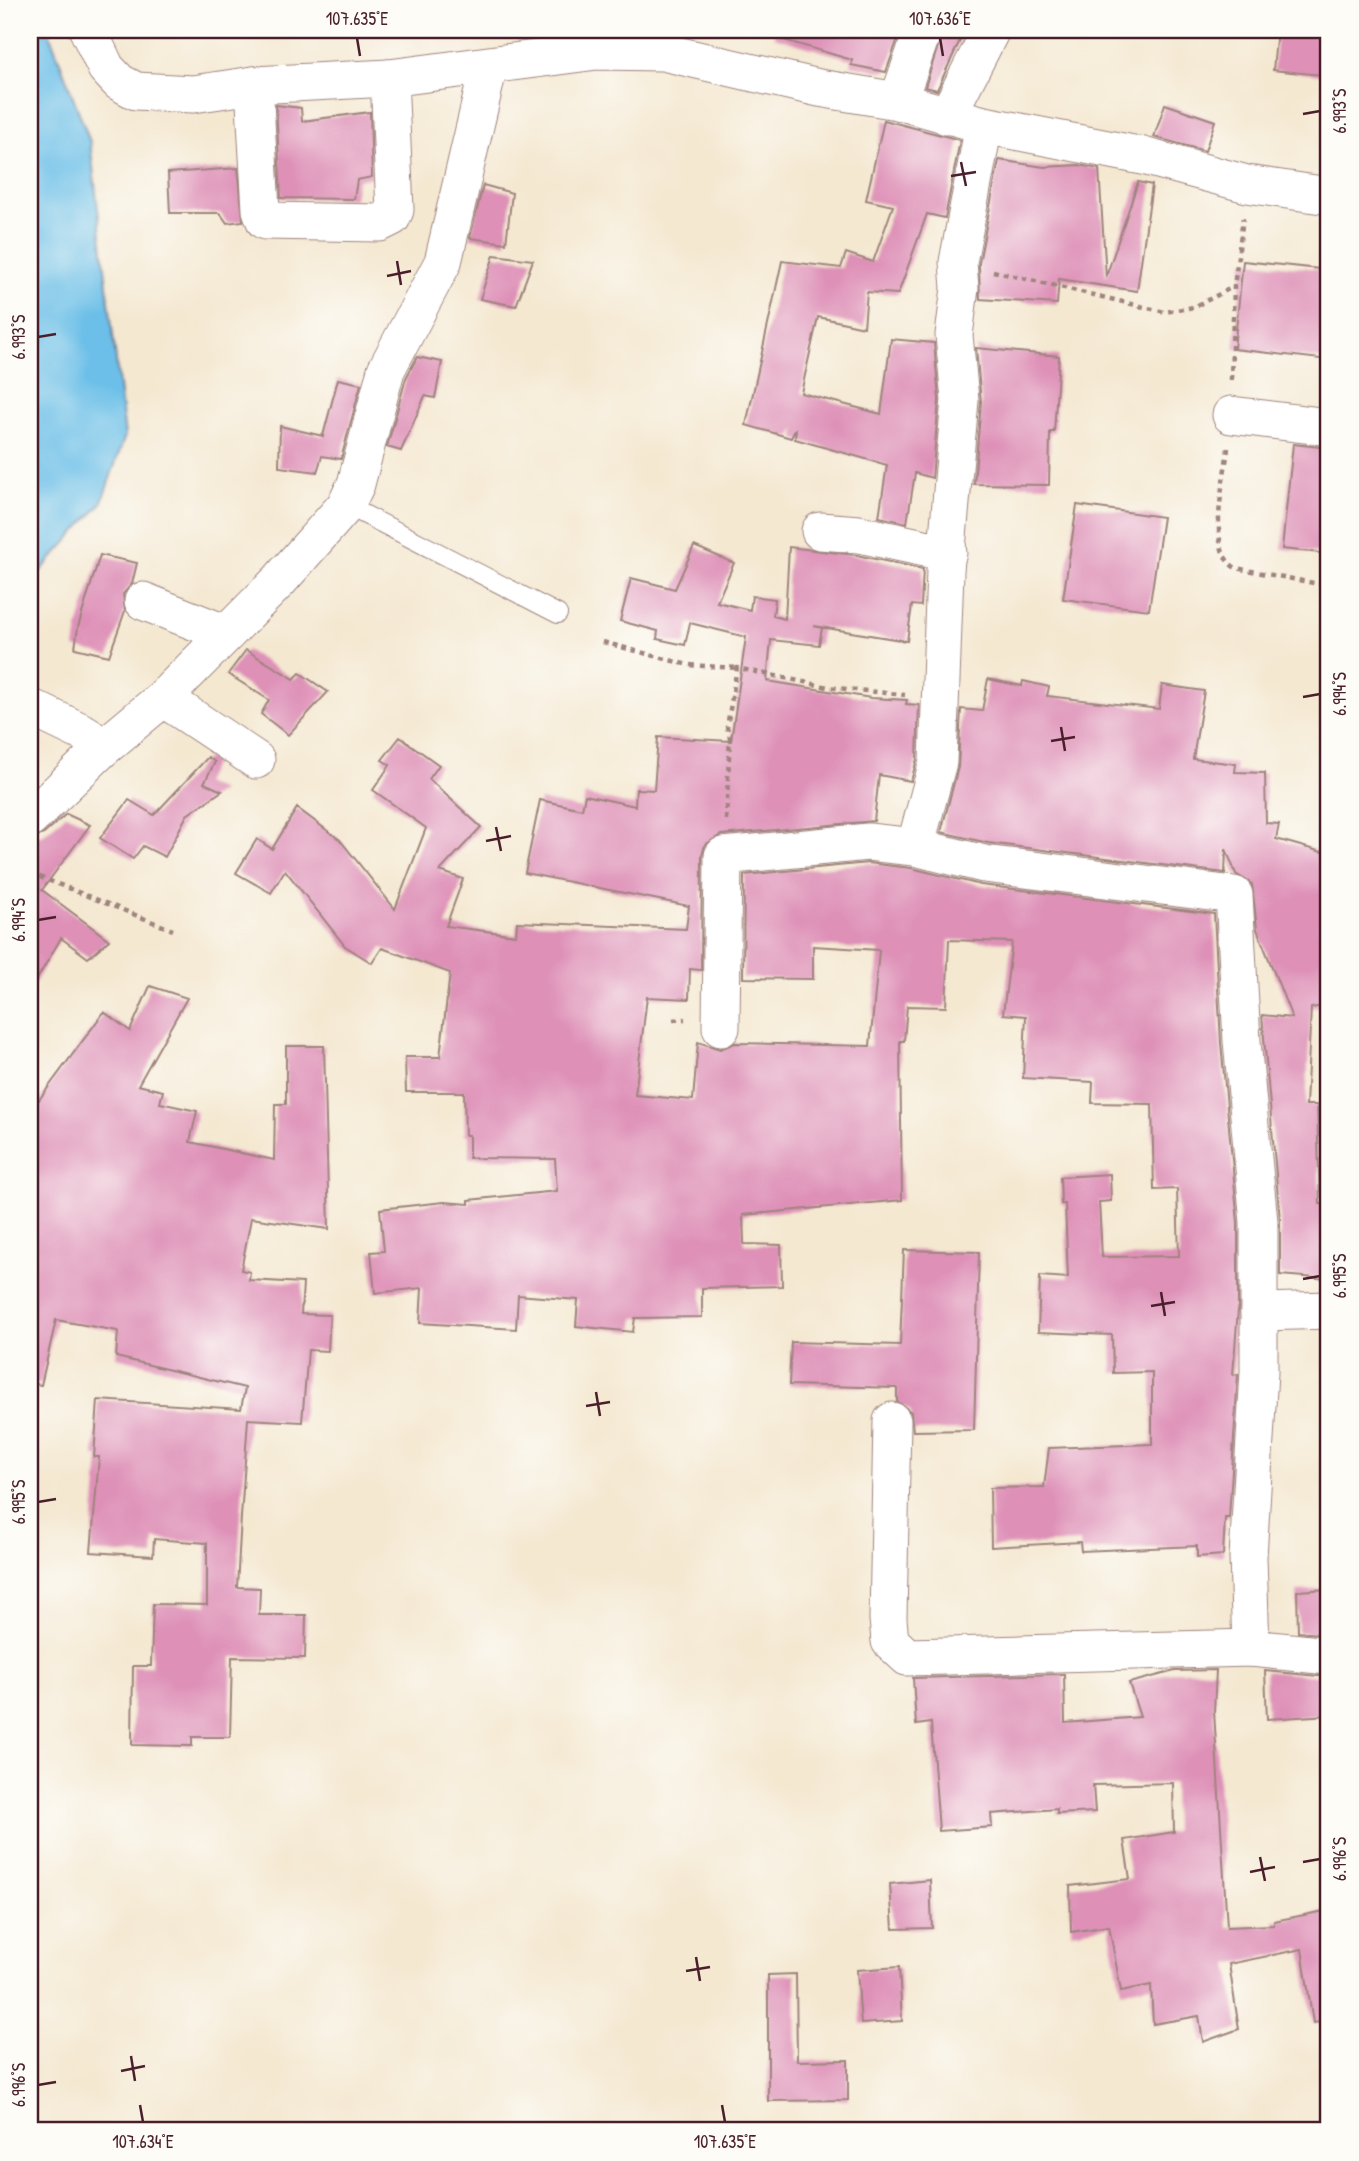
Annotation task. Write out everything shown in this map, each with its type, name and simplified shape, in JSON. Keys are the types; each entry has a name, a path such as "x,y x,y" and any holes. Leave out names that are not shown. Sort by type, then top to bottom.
{"street":[{"path":"88,30 106,68 119,82 136,91 192,94 254,85 389,78 597,51 663,52 818,88 898,101 984,125 1143,156 1247,184 1329,196"},
{"path":"898,101 923,30"},
{"path":"947,116 990,30"},
{"path":"30,819 101,750 163,698 279,581 346,505 356,484 386,370 443,262 489,66"},
{"path":"254,85 261,210 265,221 380,223 392,217 395,210 389,78"},
{"path":"915,847 938,762 948,553 960,400 954,335 960,288 958,262 984,125"},
{"path":"1231,415 1329,427"},
{"path":"820,531 859,534 948,553"},
{"path":"143,601 224,634"},
{"path":"163,698 256,760"},
{"path":"30,707 86,734 101,750"},
{"path":"721,1028 723,856 868,842 915,847 984,864 1234,895 1242,1041 1259,1222 1259,1312 1248,1557 1251,1648"},
{"path":"1259,1312 1329,1310"},
{"path":"892,1421 888,1619 890,1641 907,1657 1251,1648 1329,1656"}],"lane":[{"path":"346,505 558,614"}],"path":[{"path":"958,262 1166,312 1194,307 1234,287"},
{"path":"603,642 688,665 737,668 828,687 940,698"},
{"path":"723,856 730,738 727,727 737,668"},
{"path":"30,873 173,930"}],"water":[{"path":"30,30 48,30 90,142 125,436 101,504 30,583"}],"building":[{"path":"775,30 901,30 886,72 851,65 852,60 774,37"},
{"path":"943,30 962,36 937,90 925,87"},
{"path":"1277,30 1325,30 1321,75 1273,70"},
{"path":"1165,104 1215,121 1205,151 1154,137"},
{"path":"276,105 301,108 302,121 370,112 372,177 357,180 354,199 281,198"},
{"path":"884,120 960,140 945,218 927,214 898,294 867,292 864,327 818,317 801,393 881,414 891,339 934,343 939,400 932,478 915,473 907,523 879,517 887,465 795,439 796,428 791,438 746,425 782,261 841,268 846,253 873,262 893,206 866,200"},
{"path":"999,160 1044,167 1079,165 1099,169 1106,277 1138,182 1152,185 1137,291 1059,279 1057,304 980,299 979,263"},
{"path":"238,168 243,221 227,223 220,213 170,213 168,173"},
{"path":"483,185 512,193 506,243 470,238"},
{"path":"494,255 533,260 516,306 480,299"},
{"path":"1243,261 1329,270 1329,360 1234,349"},
{"path":"976,348 1059,356 1054,432 1050,432 1049,485 974,484 981,402"},
{"path":"417,357 442,362 435,398 425,396 401,451 387,447 406,378"},
{"path":"338,379 361,384 341,459 322,456 317,472 279,467 280,426 323,436"},
{"path":"1293,444 1329,448 1329,554 1282,549"},
{"path":"1077,505 1163,517 1149,610 1063,599"},
{"path":"694,546 734,563 717,602 750,610 752,596 775,599 773,616 785,619 789,547 856,555 923,569 921,606 912,605 907,641 814,626 822,628 819,645 771,640 767,681 871,698 907,700 906,704 919,705 917,759 911,781 879,775 874,821 721,835 705,845 702,856 701,970 690,969 689,999 647,997 635,1095 693,1100 698,1042 720,1049 735,1043 870,1046 879,950 813,946 813,979 743,978 744,875 868,863 911,868 981,885 1214,914 1221,1043 1238,1223 1238,1309 1233,1375 1238,1374 1229,1518 1225,1518 1223,1555 1197,1557 1197,1546 1081,1551 1080,1542 991,1547 990,1488 1044,1487 1049,1448 1152,1444 1152,1372 1113,1373 1112,1335 1038,1332 1040,1276 1068,1278 1065,1204 1061,1204 1060,1177 1110,1174 1111,1201 1099,1202 1102,1257 1179,1256 1177,1189 1154,1190 1152,1104 1092,1103 1093,1082 1023,1078 1026,1016 1003,1014 1012,942 949,940 946,1007 907,1006 904,1041 900,1041 902,1200 743,1215 744,1244 781,1245 782,1286 702,1288 702,1317 635,1318 633,1332 576,1326 578,1300 518,1295 516,1329 420,1323 422,1288 375,1293 371,1252 384,1251 380,1209 444,1202 469,1204 469,1200 557,1191 555,1159 469,1158 469,1135 465,1135 464,1092 406,1092 405,1057 440,1057 450,973 382,948 372,963 345,946 285,870 271,893 236,873 257,839 272,849 297,808 340,840 395,909 426,828 373,790 390,765 382,760 400,737 439,765 429,779 481,827 440,871 463,879 446,926 516,935 517,922 686,929 689,906 525,873 540,800 582,809 585,795 635,806 636,789 654,790 658,737 731,741 746,637 690,623 685,645 657,639 658,631 620,621 631,578 675,589"},
{"path":"100,555 137,563 132,584 123,594 125,611 109,656 75,648 78,627"},
{"path":"246,650 294,679 300,673 328,692 288,735 261,714 269,700 228,674"},
{"path":"988,679 1022,686 1023,681 1049,687 1047,696 1159,709 1162,685 1204,691 1193,759 1236,764 1235,772 1265,773 1266,823 1279,824 1276,839 1329,854 1329,1005 1311,1008 1306,1105 1317,1105 1320,1204 1329,1205 1329,1279 1280,1275 1280,1220 1262,1015 1292,1018 1257,929 1252,884 1236,874 1226,849 1225,873 988,843 941,832 958,767 961,709 982,711"},
{"path":"208,757 215,762 204,783 222,791 187,815 165,857 143,846 133,859 100,838 129,800 154,815"},
{"path":"66,814 90,825 42,890 109,940 88,958 61,938 30,991 30,839 44,834"},
{"path":"150,986 187,998 138,1085 163,1091 160,1103 197,1111 190,1142 274,1160 275,1104 286,1104 286,1046 324,1046 329,1229 251,1218 241,1270 250,1272 249,1280 303,1283 301,1314 330,1315 328,1351 308,1350 302,1422 248,1419 237,1587 260,1588 259,1615 306,1615 305,1658 232,1657 230,1737 192,1737 192,1746 132,1745 133,1666 151,1666 153,1604 207,1605 207,1543 154,1539 153,1556 91,1552 99,1457 94,1457 98,1400 241,1409 245,1388 116,1357 118,1331 56,1320 41,1385 30,1383 30,1112 104,1012 130,1031"},
{"path":"904,1250 979,1252 974,1430 913,1431 911,1412 897,1401 897,1388 789,1385 791,1342 900,1345"},
{"path":"1329,1589 1329,1635 1298,1632 1297,1591"},
{"path":"1216,1670 1214,1711 1227,1927 1274,1925 1274,1921 1329,1910 1329,2021 1313,2023 1302,1949 1229,1964 1239,2029 1203,2042 1199,2016 1153,2024 1151,1985 1121,1991 1109,1926 1071,1932 1070,1886 1130,1879 1124,1840 1174,1832 1173,1783 1093,1785 1095,1812 1057,1814 1057,1809 991,1814 992,1827 939,1831 931,1723 916,1725 913,1678 1064,1674 1065,1723 1140,1717 1129,1683 1175,1671"},
{"path":"1265,1671 1329,1677 1329,1715 1267,1719"},
{"path":"930,1880 932,1928 893,1929 890,1884"},
{"path":"899,1967 902,2021 861,2024 857,1970"},
{"path":"796,1974 797,2061 848,2060 848,2100 768,2101 768,1975"}]}
